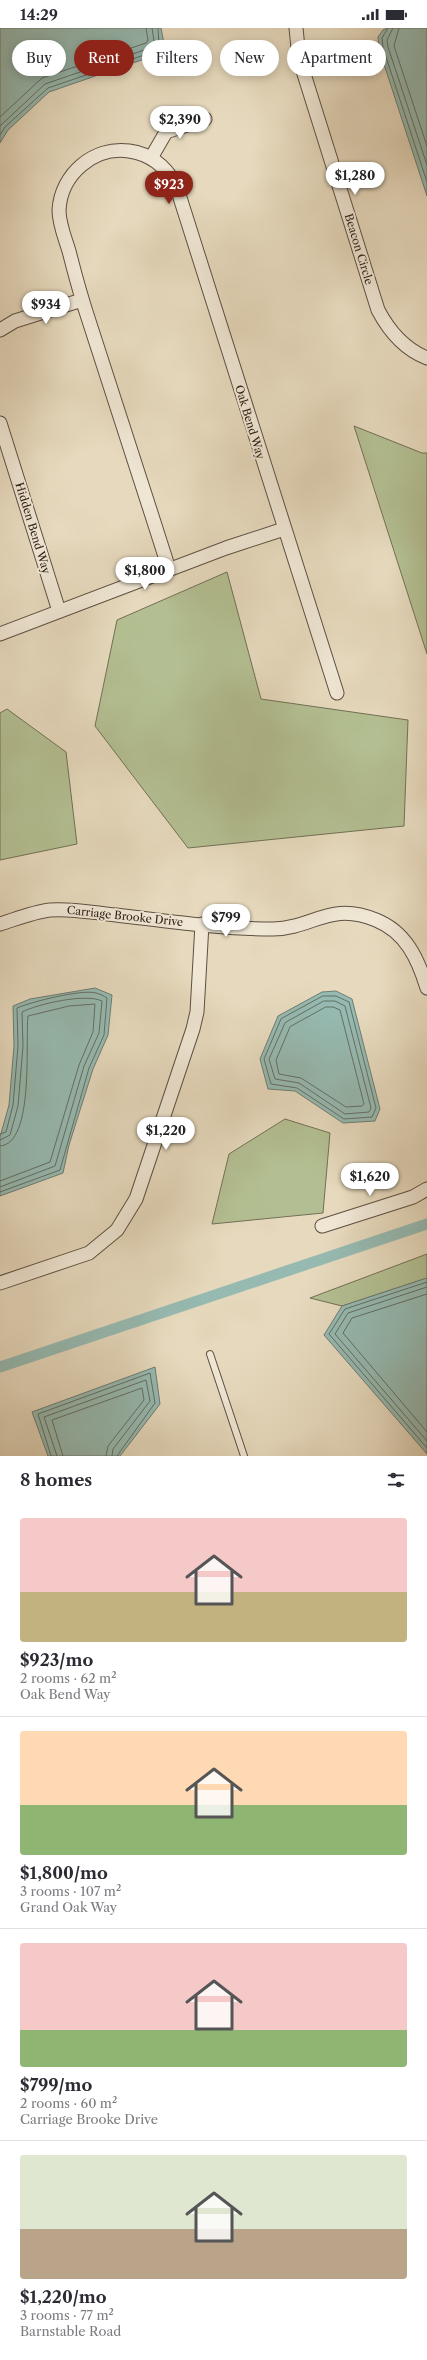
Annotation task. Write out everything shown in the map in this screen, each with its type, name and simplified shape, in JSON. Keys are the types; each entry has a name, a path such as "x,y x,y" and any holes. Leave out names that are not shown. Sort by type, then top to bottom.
{"street":[{"name":"Beacon Circle","path":"296,28 298,58 378,310 394,334 405,346 427,358"},
{"path":"151,158 166,132 205,119"},
{"name":"Oak Bend Way","path":"169,569 82,300 60,220 61,199 65,187 81,165 103,153 129,150 151,158 162,166 176,185 337,694"},
{"path":"0,330 14,321 82,300"},
{"name":"Hidden Bend Way","path":"0,423 59,611"},
{"path":"0,634 169,569 284,529"},
{"name":"Carriage Brooke Drive","path":"0,924 38,912 65,910 202,924 274,928 291,926 333,914 364,916 389,927 405,942 418,962 427,988"},
{"path":"0,1283 89,1253 117,1230 128,1215 136,1199 193,1029 197,1012 202,924"},
{"path":"322,1226 413,1197 427,1190"}],"lane":[{"path":"210,1354 244,1456"}],"green space":[{"path":"354,426 422,453 427,453 427,654"},
{"path":"227,572 261,699 408,720 404,826 188,848 95,726 117,620"},
{"path":"7,709 66,752 77,844 0,860 0,713"},
{"path":"285,1119 330,1133 323,1213 212,1224 229,1154"},
{"path":"427,1254 427,1278 342,1306 310,1298"}],"water":[{"path":"0,28 161,28 163,40 142,40 142,60 134,63 134,40 74,40 74,76 95,76 49,92 8,130 0,143"},
{"path":"388,28 427,28 427,196 386,70 386,40 378,40 378,37 383,30"},
{"path":"95,988 112,995 108,1035 93,1069 69,1145 63,1173 0,1196 0,1137 9,1105 14,1046 13,1006 30,999"},
{"path":"336,991 352,999 380,1109 375,1121 343,1123 295,1091 268,1089 260,1059 278,1016 322,992"},
{"path":"427,1278 427,1454 324,1335 342,1306"},
{"path":"155,1367 160,1404 120,1456 48,1456 32,1412"}],"waterway":[{"path":"0,1367 427,1224"}]}
